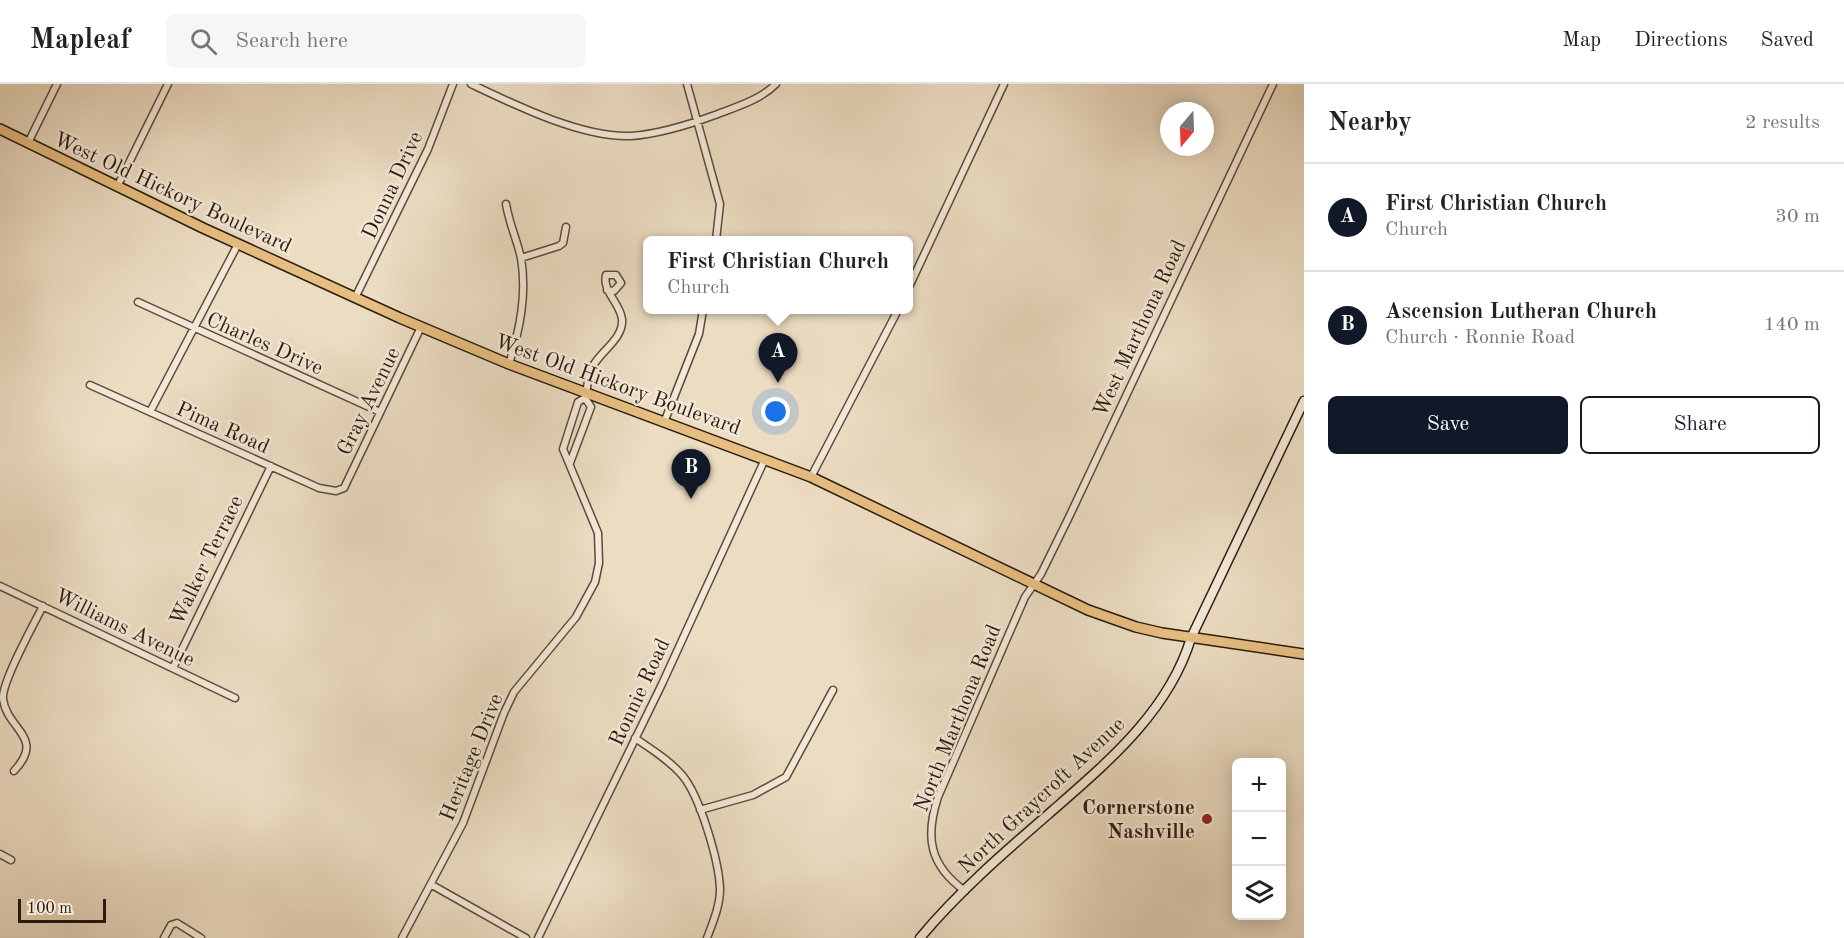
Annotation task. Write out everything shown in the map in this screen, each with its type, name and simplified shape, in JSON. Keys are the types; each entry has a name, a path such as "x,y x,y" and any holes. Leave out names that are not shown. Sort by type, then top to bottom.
{"main road":[{"name":"West Old Hickory Boulevard","path":"0,129 238,244 421,327 586,396 665,420 766,458 811,477 1032,585 1136,627 1191,638 1254,645 1304,654"}],"street":[{"path":"28,143 57,84"},
{"path":"117,187 168,84"},
{"name":"Donna Drive","path":"356,298 428,149 453,84"},
{"path":"471,84 548,116 619,135 654,133 699,121 753,99 776,84"},
{"path":"687,84 720,204 716,236"},
{"path":"913,280 1005,84"},
{"name":"West Marthona Road","path":"1032,585 1041,574 1069,517 1273,84"},
{"path":"506,204 520,258 523,305 517,338 508,363"},
{"path":"520,258 559,246 563,243 566,227"},
{"path":"150,412 238,244"},
{"name":"Heritage Drive","path":"570,463 591,407 586,396 593,365 613,341 622,320 608,290"},
{"name":"Charles Drive","path":"138,302 193,329 381,412"},
{"path":"665,420 699,334 702,314"},
{"path":"811,477 895,314"},
{"name":"Gray Avenue","path":"344,488 421,327"},
{"name":"Pima Road","path":"90,385 328,491 344,488"},
{"name":"Heritage Drive","path":"402,938 432,885 469,811 498,729 514,692 576,617 595,582 599,563 598,533 564,449 578,402 586,396"},
{"name":"North Graycroft Avenue","path":"920,938 965,891 1103,766 1137,732 1175,678 1191,638 1304,401"},
{"name":"Ronnie Road","path":"538,938 635,738 766,458"},
{"name":"Walker Terrace","path":"173,668 271,466"},
{"name":"North Marthona Road","path":"965,891 953,882 936,859 930,826 942,786 1032,585"},
{"name":"Williams Avenue","path":"0,586 235,698"},
{"path":"14,771 22,763 27,751 26,742 2,700 6,684 43,606"},
{"path":"700,810 753,795 786,777 833,690"},
{"path":"635,738 672,764 684,777 700,810 720,890 718,906 707,938"},
{"path":"0,854 11,860"},
{"path":"432,885 526,938"},
{"path":"165,938 171,925 177,923 201,938"}],"place":[{"name":"First Christian Church","path":"778,383"},
{"name":"Ascension Lutheran Church","path":"691,499"},
{"name":"Cornerstone Nashville","path":"1207,819"}]}
